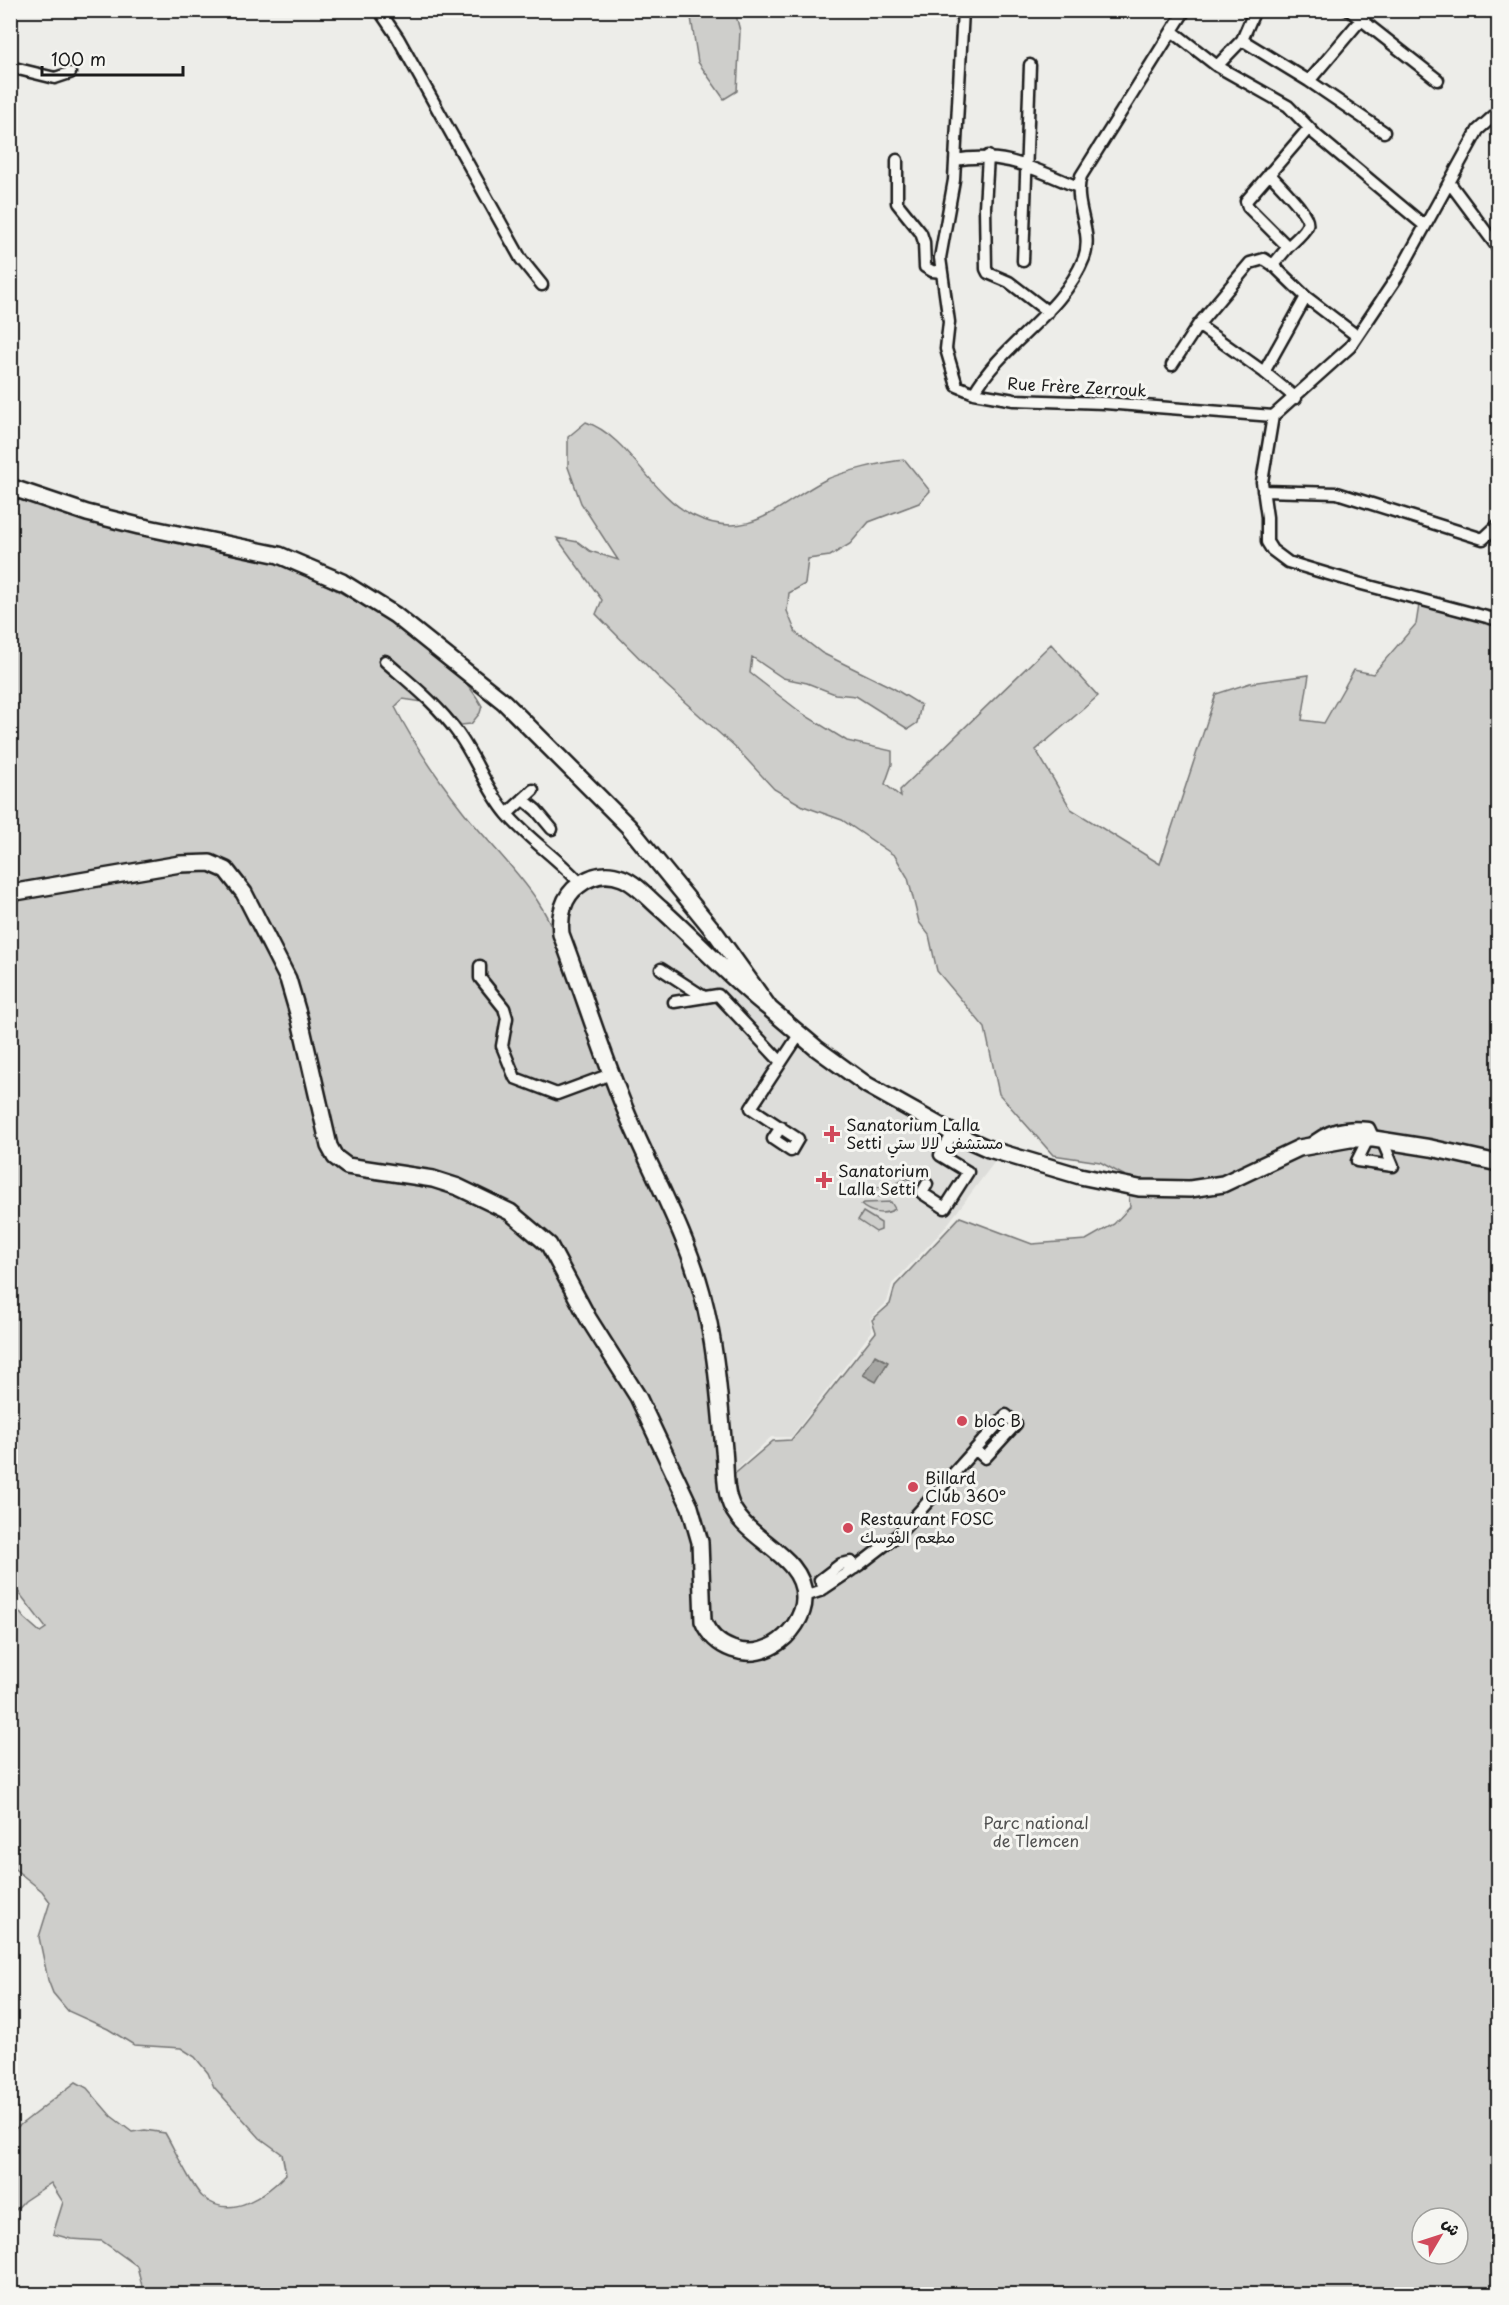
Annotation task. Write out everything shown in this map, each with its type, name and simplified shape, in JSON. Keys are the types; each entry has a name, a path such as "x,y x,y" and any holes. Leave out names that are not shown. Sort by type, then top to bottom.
{"main road":[{"path":"10,486 108,518 279,555 342,582 395,615 504,702 629,826 717,935 770,1009"},
{"path":"10,893 180,864 210,863 226,870 244,893 288,979 300,1020 329,1146 335,1157 347,1166 433,1179 458,1187 510,1212 549,1245 588,1318 638,1397 690,1507 700,1542 703,1621 718,1644 734,1650 756,1650 774,1645 796,1624 805,1596 788,1561 777,1550 745,1527 729,1500 718,1368 699,1283 688,1251 611,1074 561,934 561,916 565,902 580,883 600,875 611,874 633,884 799,1035 867,1085 953,1133 989,1149 1080,1176 1139,1188 1164,1189 1190,1189 1222,1184 1238,1179 1280,1155 1334,1141 1375,1140 1431,1148 1498,1163"}],"street":[{"path":"379,10 398,38 521,260 542,285"},
{"path":"963,10 955,160 949,213 940,258 949,322 946,349 957,386 974,393"},
{"path":"955,160 988,156 1026,166 1078,187 1099,144 1185,10"},
{"path":"1217,66 1242,40 1255,10"},
{"path":"1349,10 1438,80"},
{"path":"1309,81 1369,10"},
{"path":"1172,31 1217,66 1288,105 1309,128 1425,226"},
{"path":"1242,40 1309,81 1384,132"},
{"path":"1023,261 1030,65"},
{"path":"10,67 56,78 70,73"},
{"path":"1498,112 1478,130 1397,277 1350,347 1296,398 1273,416 1262,482 1267,517 1266,542 1272,550 1288,562 1358,584 1498,620"},
{"path":"1288,248 1248,207 1246,201 1309,128"},
{"path":"988,156 985,207 986,269 988,273 1009,282 1048,312"},
{"path":"897,160 897,203 921,233 924,242 925,267 932,271 942,272"},
{"path":"1269,173 1301,208 1308,220 1307,226 1273,265"},
{"path":"1449,182 1498,248"},
{"name":"Rue Frère Zerrouk","path":"1078,187 1077,200 1086,240 1084,257 1048,312 993,364 974,393 1014,400 1105,403 1273,416"},
{"path":"1172,365 1198,325 1250,263 1264,259 1306,297 1357,336"},
{"path":"1264,372 1306,297"},
{"path":"1198,325 1296,398"},
{"path":"1263,491 1337,493 1483,539 1498,525"},
{"path":"385,661 433,703 454,727 507,814 518,827 556,858 580,883"},
{"path":"507,814 533,790"},
{"path":"523,799 536,810 552,830"},
{"path":"480,966 480,978 504,1008 507,1018 502,1046 515,1078 557,1094 611,1074"},
{"path":"661,969 704,997"},
{"path":"674,1002 718,995 781,1062"},
{"path":"781,1127 751,1108 799,1035"},
{"path":"927,1184 921,1193 945,1208 968,1172 940,1155 953,1133"},
{"path":"805,1596 825,1588 898,1535 976,1449"}],"shaded area":[{"name":"Sanatorium Lalla Setti","path":"602,882 626,886 699,952 945,1135 996,1160 944,1229 892,1284 887,1302 870,1319 872,1331 791,1437 771,1437 733,1473 725,1393 702,1266 655,1154 616,1072 566,931 567,916 577,897"},
{"path":"875,1355 888,1362 876,1382 863,1375"}],"green space":[{"path":"690,11 735,11 740,31 737,91 724,99 698,62"},
{"name":"Parc national de Tlemcen","path":"586,422 601,429 615,440 677,506 712,523 731,525 747,523 763,517 833,477 853,470 905,460 930,491 919,503 869,522 850,544 830,556 808,559 805,584 789,593 787,611 796,633 822,653 893,688 921,705 917,723 908,729 856,696 835,694 807,683 783,678 752,657 750,673 803,714 847,741 892,751 892,764 885,784 901,797 900,790 1051,644 1098,696 1036,750 1071,809 1160,864 1216,694 1250,683 1309,675 1302,720 1324,723 1354,670 1373,674 1416,624 1419,605 1498,625 1498,2294 489,2294 460,2289 459,2294 140,2294 143,2290 137,2266 102,2241 71,2239 53,2234 63,2202 51,2183 24,2201 11,2215 11,2132 76,2082 87,2088 111,2116 132,2132 145,2130 165,2133 195,2187 204,2198 215,2204 226,2207 248,2202 269,2189 286,2174 282,2154 260,2138 214,2087 208,2073 195,2057 181,2048 134,2045 108,2029 68,2011 53,1993 39,1937 50,1902 42,1891 11,1866 10,1599 24,1618 40,1632 46,1628 10,1581 11,497 101,525 158,533 282,562 285,566 295,568 344,594 398,627 448,664 467,685 482,706 480,713 471,724 461,725 443,705 403,699 395,707 444,786 524,882 549,921 562,964 632,1146 657,1192 688,1271 708,1345 724,1483 773,1441 791,1440 876,1332 872,1320 890,1304 895,1286 960,1217 1032,1244 1086,1240 1114,1224 1130,1207 1127,1177 1100,1162 1053,1155 999,1094 985,1028 937,971 929,935 919,922 908,878 895,856 842,820 803,806 774,789 739,751 666,685 596,614 602,600 557,538 578,542 590,551 618,560 581,503 568,467 568,437"},
{"path":"908,1178 911,1182 902,1191 880,1197 870,1192 875,1187 890,1186"},
{"path":"891,1202 895,1209 882,1213 873,1212 861,1205 864,1203"},
{"path":"863,1212 881,1223 881,1230 876,1232 858,1220"}],"place":[{"name":"Sanatorium Lalla Setti مستشفى لالا ستي","path":"832,1134"},
{"name":"Sanatorium Lalla Setti","path":"824,1180"},
{"name":"bloc B","path":"962,1421"},
{"name":"Billard Club 360°","path":"913,1487"},
{"name":"Restaurant FOSC مطعم الفوسك","path":"848,1528"}]}
